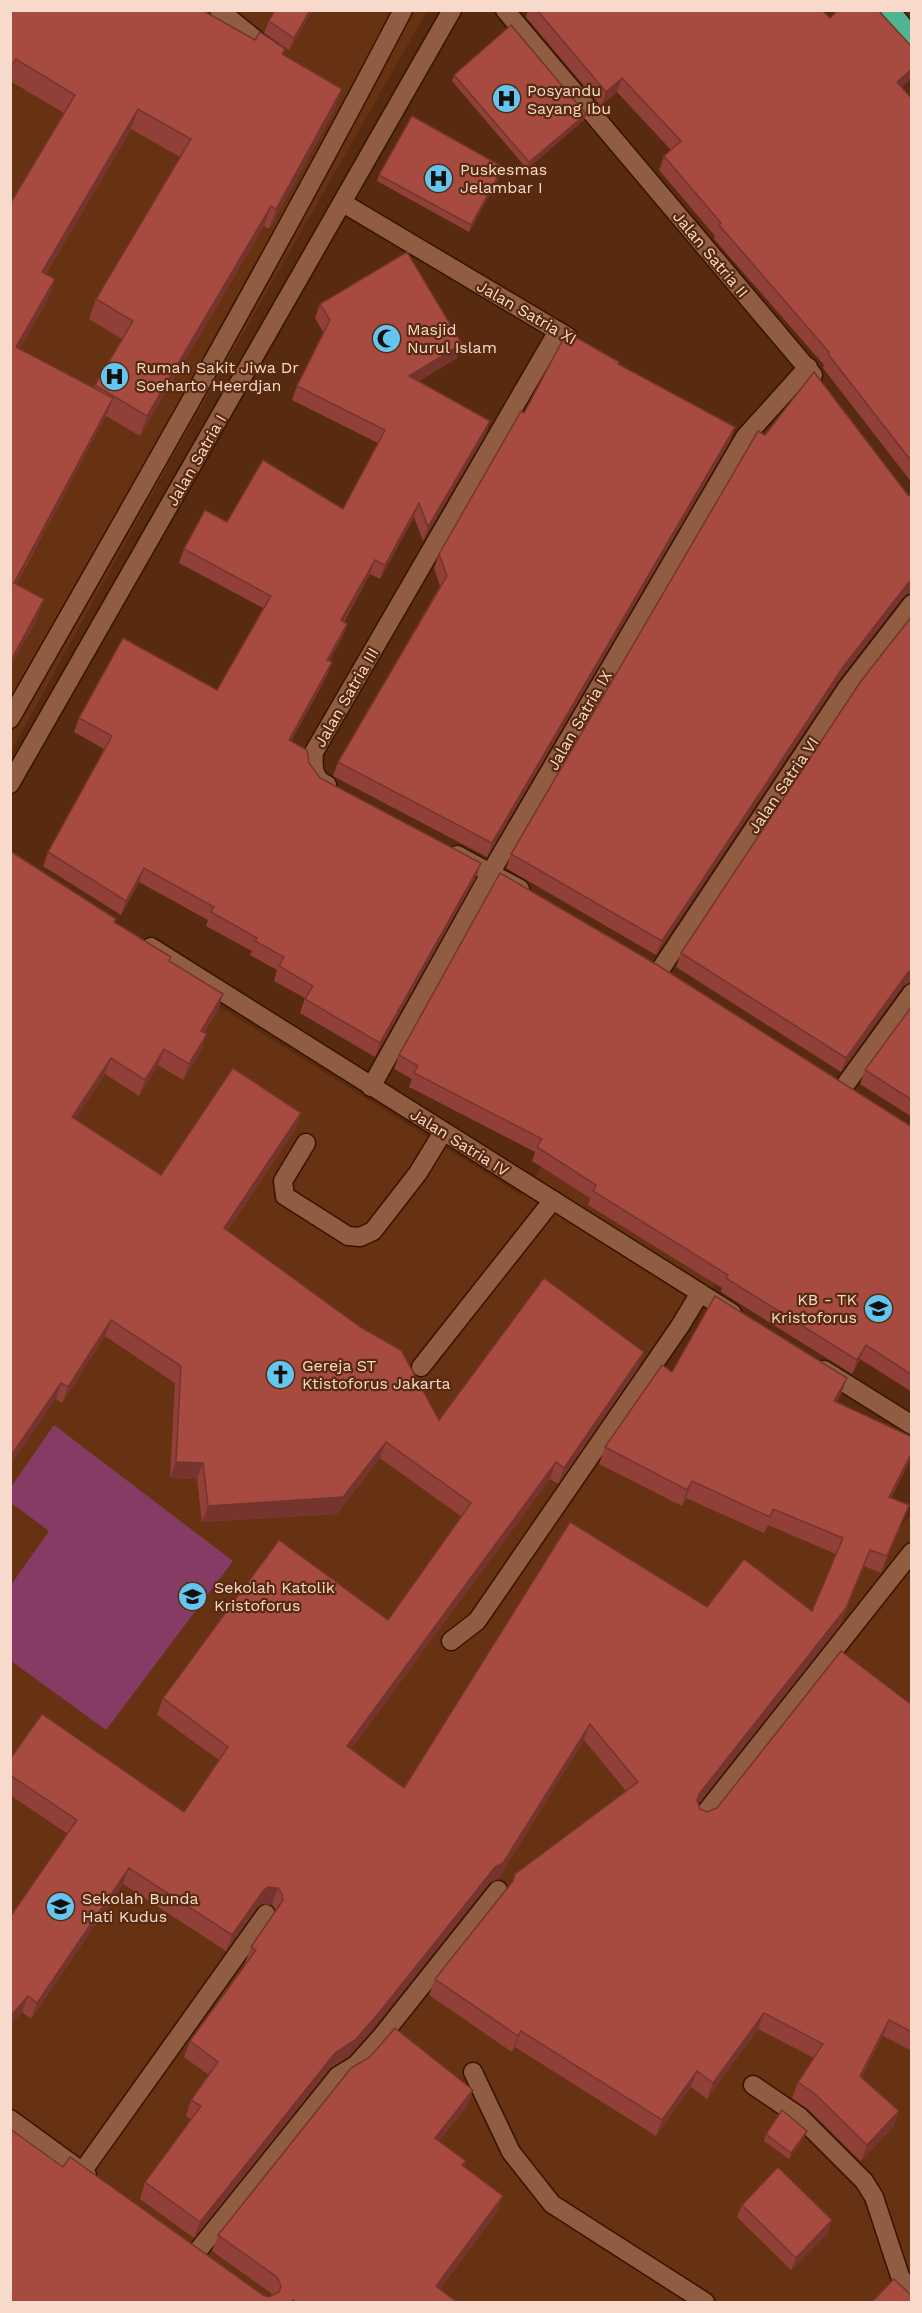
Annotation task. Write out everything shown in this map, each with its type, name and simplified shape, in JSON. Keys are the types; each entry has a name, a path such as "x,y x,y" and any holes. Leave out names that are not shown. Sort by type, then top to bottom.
{"highway":[{"path":"890,10 912,36"}],"street":[{"path":"219,10 251,38 285,62"},
{"path":"10,719 119,530 356,101 403,10"},
{"name":"Jalan Satria I","path":"10,784 452,10"},
{"name":"Jalan Satria II","path":"505,10 822,385"},
{"path":"335,90 356,101"},
{"name":"Jalan Satria XI","path":"342,203 579,343"},
{"name":"Jalan Satria III","path":"340,792 320,782 313,771 314,752 558,331"},
{"name":"Jalan Satria IX","path":"371,1087 490,872 739,434 808,367"},
{"name":"Jalan Satria VI","path":"660,970 848,688 912,604"},
{"path":"440,846 530,895"},
{"name":"Jalan Satria IV","path":"141,940 371,1087 751,1324"},
{"path":"640,959 679,983"},
{"path":"824,1076 848,1091 912,993"},
{"path":"306,1143 283,1181 285,1196 348,1236 360,1237 373,1231 418,1173 443,1132"},
{"path":"421,1367 553,1200"},
{"path":"451,1641 477,1621 646,1376 700,1293"},
{"path":"811,1362 912,1425"},
{"path":"702,1817 912,1552"},
{"path":"177,2240 201,2257 338,2076 357,2065 498,1890"},
{"path":"82,2172 266,1914"},
{"path":"473,2073 511,2152 552,2204 705,2302"},
{"path":"753,2085 800,2117 864,2181 874,2197 900,2276 912,2294"},
{"path":"10,2119 101,2185"}],"shaded area":[{"name":"Rumah Sakit Jiwa Dr Soeharto Heerdjan","path":"11,11 427,11 166,469 11,751"},
{"path":"165,973 521,1195 613,1064 787,1172 614,1440 874,1555 911,1515 911,2302 11,2302 11,1198"},
{"path":"54,1425 233,1561 106,1730 11,1661 11,1585 49,1531 11,1503 11,1487"}],"building":[{"path":"10,10 202,10 255,40 260,32 285,49 282,54 342,89 276,209 271,206 147,416 95,385 133,321 96,299 191,139 138,109 42,272 55,279 16,347 113,398 14,583 44,599 10,662 10,204 75,95 16,59 10,68"},
{"path":"275,10 310,10 294,38 269,21"},
{"path":"537,10 822,10 830,18 838,10 878,10 912,47 912,69 897,82 912,99 912,462 828,354 829,352 719,225 721,223 664,156 681,141 622,78 606,92"},
{"path":"511,25 586,114 529,162 454,75"},
{"name":"Puskesmas Jelambar I","path":"412,116 503,167 471,225 379,175"},
{"path":"407,252 462,344 409,376 490,421 428,527 419,503 385,565 375,560 341,620 347,624 327,660 332,662 289,740 307,750 309,763 320,778 481,863 380,1043 305,999 313,986 279,966 284,957 255,941 257,938 211,912 214,907 144,868 126,901 48,852 112,736 79,718 123,638 217,690 271,596 184,549 205,510 227,522 263,460 343,509 385,430 297,386 330,320 320,304"},
{"path":"567,332 619,362 618,364 735,427 492,843 338,762 447,576 439,554 521,411 524,413"},
{"path":"814,372 908,495 912,496 912,581 908,583 843,667 662,941 511,854 758,431 765,435"},
{"path":"912,616 912,970 908,972 846,1058 681,953 861,681"},
{"path":"10,851 116,919 114,922 171,957 169,961 223,994 201,1031 207,1034 189,1064 164,1049 145,1080 111,1058 72,1117 161,1175 233,1068 301,1113 224,1228 362,1328 401,1350 439,1420 544,1278 644,1352 564,1468 556,1462 347,1746 404,1788 570,1522 707,1607 744,1559 812,1611 843,1538 773,1509 770,1517 692,1481 687,1490 605,1447 662,1365 672,1372 715,1296 847,1378 834,1401 912,1437 912,1452 889,1497 909,1505 887,1556 870,1550 846,1608 699,1794 697,1800 700,1809 707,1812 717,1808 841,1651 912,1705 912,2032 889,2020 860,2076 899,2111 867,2145 814,2093 798,2082 823,2044 764,2013 713,2083 697,2071 662,2120 521,2031 518,2036 435,1979 513,1881 515,1874 638,1782 590,1724 503,1863 495,1867 378,2014 355,2040 335,2053 200,2222 145,2182 201,2106 191,2100 218,2062 190,2041 256,1950 251,1947 283,1900 278,1888 268,1887 263,1891 232,1935 129,1868 37,2003 28,1996 10,2017 10,1917 77,1820 10,1775 10,1759 42,1714 184,1812 228,1747 163,1698 279,1540 388,1620 471,1503 386,1442 343,1497 208,1506 203,1463 176,1462 181,1366 111,1320 68,1387 61,1383 10,1457"},
{"path":"500,873 659,966 912,1127 912,1375 866,1345 857,1360 726,1278 728,1275 593,1191 596,1185 537,1147 542,1139 414,1073 418,1066 399,1055"},
{"path":"912,1006 912,1100 865,1070"},
{"path":"395,2028 473,2090 435,2138 466,2161 462,2165 503,2196 436,2286 457,2302 296,2302 293,2300 291,2302 10,2302 10,2129 63,2167 70,2157 263,2295 269,2297 279,2292 281,2286 277,2277 218,2235 351,2068 370,2057"},
{"path":"782,2110 807,2131 791,2153 766,2134"},
{"path":"778,2167 832,2220 796,2258 742,2205"},
{"path":"894,2279 912,2296 912,2302 872,2302"}],"place":[{"name":"Posyandu Sayang Ibu","path":"506,99"},
{"name":"Puskesmas Jelambar I","path":"439,178"},
{"name":"Masjid Nurul Islam","path":"386,338"},
{"name":"Rumah Sakit Jiwa Dr Soeharto Heerdjan","path":"115,376"},
{"name":"KB - TK Kristoforus","path":"878,1308"},
{"name":"Gereja ST Ktistoforus Jakarta","path":"281,1374"},
{"name":"Sekolah Katolik Kristoforus","path":"193,1596"},
{"name":"Sekolah Bunda Hati Kudus","path":"61,1907"}]}
